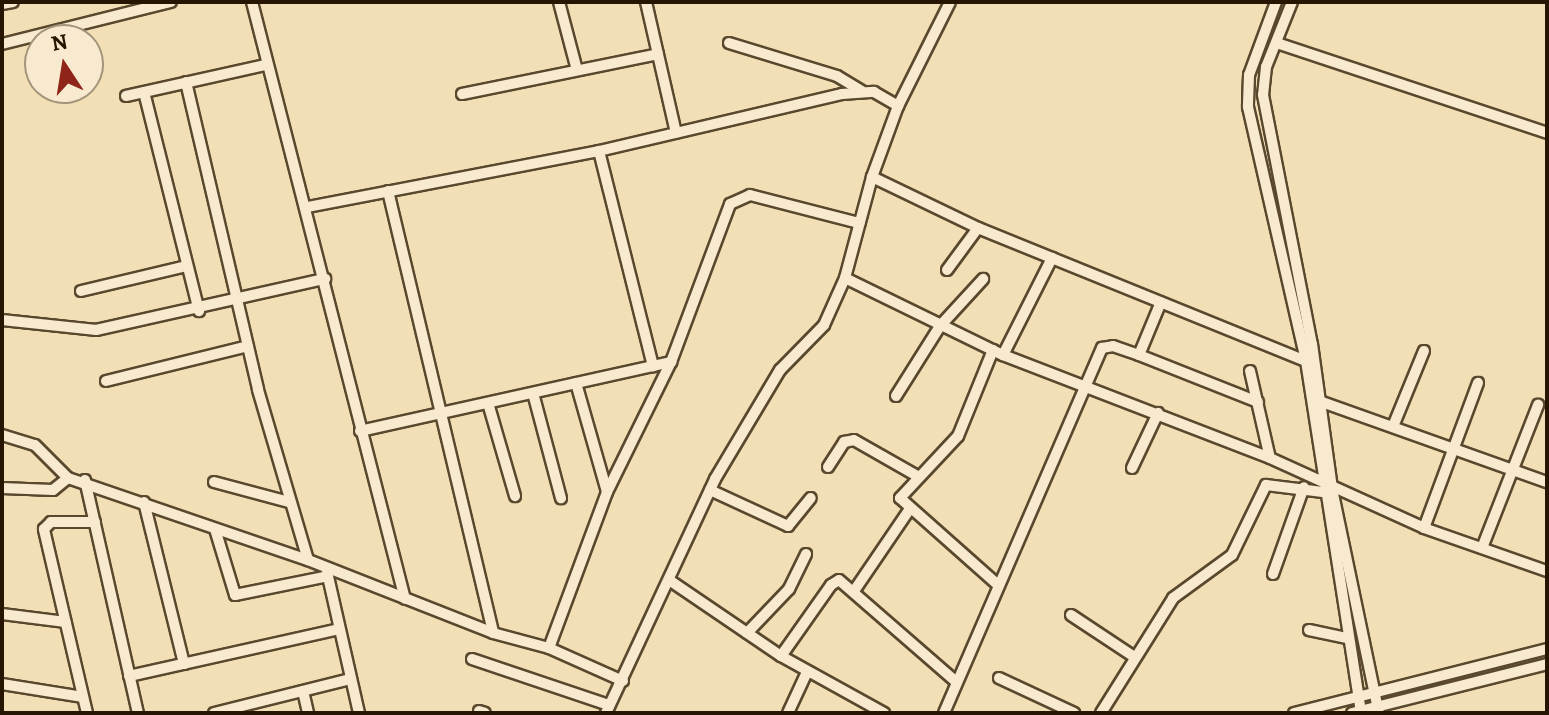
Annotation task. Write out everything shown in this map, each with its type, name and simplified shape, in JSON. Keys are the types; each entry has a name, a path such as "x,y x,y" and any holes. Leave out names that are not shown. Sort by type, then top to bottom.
{"street":[{"path":"2,4 13,2"},
{"path":"2,44 171,2"},
{"path":"252,2 265,65 308,207 360,431 405,599"},
{"path":"559,2 577,70"},
{"path":"646,2 676,133"},
{"path":"472,659 608,709 710,490 780,370 824,325 845,278 872,177 898,106 950,2"},
{"path":"1276,2 1249,75 1248,107 1322,402 1326,488 1378,710"},
{"path":"1292,2 1263,80 1264,105 1310,363 1358,712 1378,710 1547,664"},
{"path":"729,43 837,76 862,91 898,106"},
{"path":"1277,43 1547,133"},
{"path":"462,94 658,54"},
{"path":"126,96 265,65"},
{"path":"186,82 248,346 289,502 308,560"},
{"path":"308,207 599,151 862,91"},
{"path":"144,92 199,311"},
{"path":"1248,107 1264,105"},
{"path":"599,151 653,366"},
{"path":"872,177 978,228 1310,363"},
{"path":"388,191 493,633"},
{"path":"549,648 607,492 671,362 736,198 750,195 859,223"},
{"path":"947,270 978,228"},
{"path":"997,584 909,510 900,498 958,436 998,353 1052,258"},
{"path":"81,291 187,266"},
{"path":"845,278 998,353 1085,384 1270,458 1326,488 1424,528 1546,570"},
{"path":"2,320 96,330 199,311 325,279"},
{"path":"896,396 940,326 983,279"},
{"path":"1139,355 1161,302"},
{"path":"106,381 248,346"},
{"path":"944,713 955,681 1102,348 1113,346 1139,355 1258,402"},
{"path":"1394,424 1424,351"},
{"path":"360,431 671,362"},
{"path":"1250,371 1270,458"},
{"path":"576,383 607,492"},
{"path":"1424,528 1478,383"},
{"path":"533,393 561,498"},
{"path":"1322,402 1456,446 1547,482"},
{"path":"488,403 515,496"},
{"path":"1482,548 1538,405"},
{"path":"1132,468 1158,413"},
{"path":"2,435 35,445 68,478 85,480 308,560 327,574 405,599 493,633 549,648 623,681"},
{"path":"828,467 844,442 854,440 919,477"},
{"path":"2,488 53,490 68,478"},
{"path":"85,480 138,713"},
{"path":"214,482 289,502"},
{"path":"1101,713 1133,656 1173,598 1232,555 1266,485 1326,488"},
{"path":"1273,574 1304,487"},
{"path":"710,490 788,526 811,498"},
{"path":"144,502 184,664"},
{"path":"854,591 909,510"},
{"path":"87,713 44,526 95,522"},
{"path":"215,529 235,595 327,574"},
{"path":"747,633 789,589 806,554"},
{"path":"327,574 359,713"},
{"path":"669,580 781,656 884,713"},
{"path":"781,656 835,581 854,591 955,681"},
{"path":"2,614 65,622"},
{"path":"1071,615 1133,656"},
{"path":"129,676 339,629"},
{"path":"1309,630 1347,638"},
{"path":"1294,713 1374,690 1547,649"},
{"path":"788,713 807,672"},
{"path":"999,678 1074,713"},
{"path":"214,713 350,679"},
{"path":"2,684 83,697"},
{"path":"303,691 308,713"}]}
